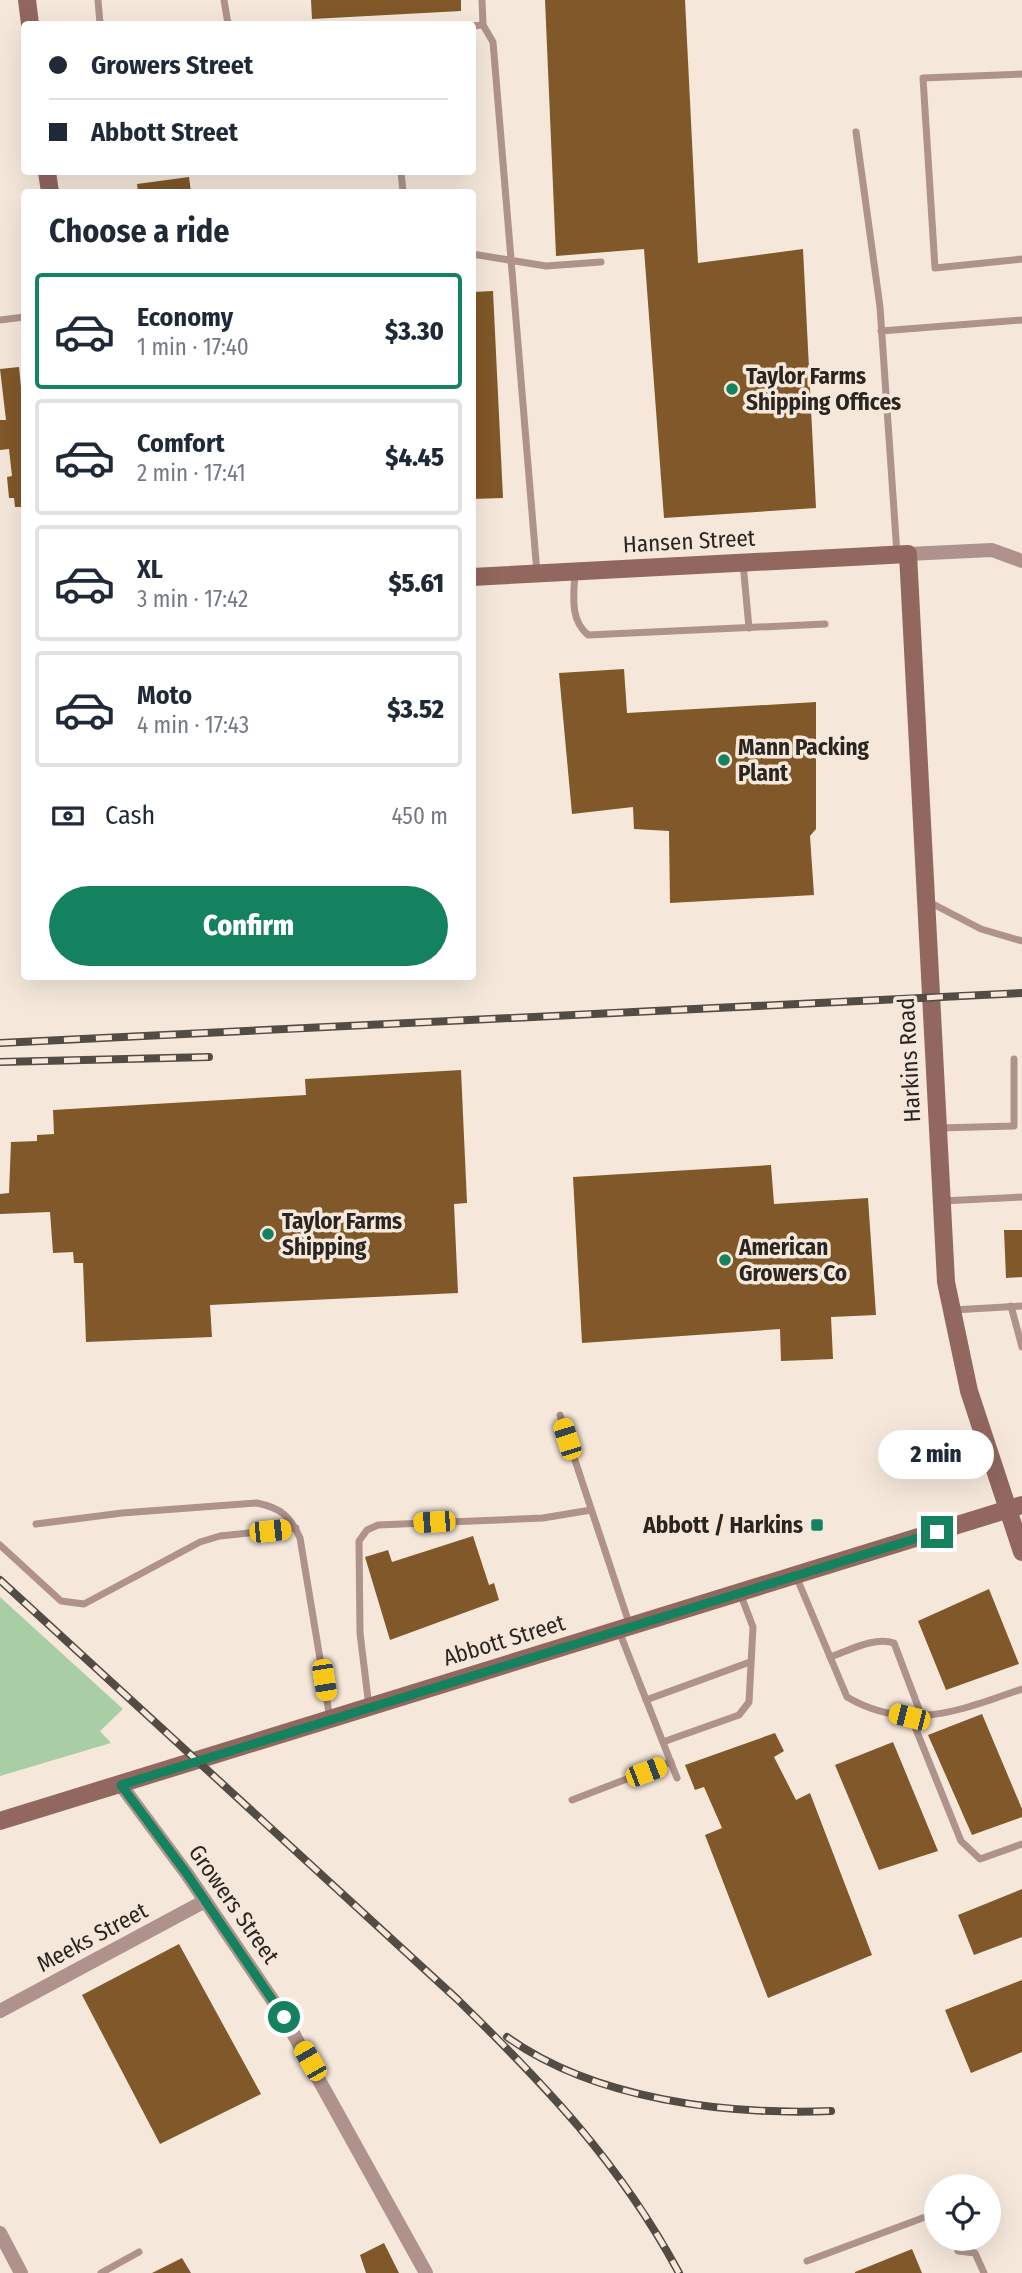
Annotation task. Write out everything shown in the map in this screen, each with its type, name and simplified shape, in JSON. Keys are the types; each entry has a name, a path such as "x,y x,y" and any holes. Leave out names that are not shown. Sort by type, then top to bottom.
{"street":[{"path":"27,0 30,21"},
{"path":"902,554 992,550 1022,561"},
{"name":"Hansen Street","path":"476,577 902,554"},
{"name":"Harkins Road","path":"902,554 926,900 946,1282 969,1391 1016,1507 1022,1552"},
{"name":"Abbott Street","path":"0,1821 1016,1507"},
{"name":"Growers Street","path":"121,1785 284,2017 426,2273"},
{"name":"Meeks Street","path":"0,2011 205,1901"},
{"path":"0,2233 21,2273"}],"lane":[{"path":"98,0 100,21"},
{"path":"224,0 228,21"},
{"path":"482,0 484,25 493,42 537,573"},
{"path":"476,26 484,25"},
{"path":"1022,74 923,78 935,268 1022,259"},
{"path":"856,132 881,331 902,554"},
{"path":"476,255 546,266 601,262"},
{"path":"0,320 21,317"},
{"path":"881,331 1022,320"},
{"path":"743,562 749,628"},
{"path":"575,571 575,616 579,627 587,635 825,624"},
{"path":"926,900 981,929 1022,941"},
{"path":"937,1128 1018,1127 1014,1059"},
{"path":"941,1201 1022,1197"},
{"path":"1011,1306 1022,1346"},
{"path":"951,1310 1022,1306"},
{"path":"559,1415 591,1510 646,1700 677,1778"},
{"path":"36,1524 122,1513 257,1503 278,1508 296,1528 300,1538 330,1720"},
{"path":"369,1708 360,1633 359,1541 367,1530 379,1525 543,1518 591,1510"},
{"path":"0,1545 61,1601 83,1604 200,1542 220,1536 296,1528"},
{"path":"796,1575 847,1697 863,1706 922,1717 959,1710 1022,1689"},
{"path":"663,1742 739,1714 749,1702 753,1627 740,1593"},
{"path":"830,1657 866,1645 888,1641 894,1643 922,1717"},
{"path":"646,1700 750,1662"},
{"path":"911,1717 961,1841 970,1852 980,1859 1022,1844"},
{"path":"572,1800 671,1762"},
{"path":"807,2262 924,2218"},
{"path":"958,2251 975,2253 984,2273"},
{"path":"101,2273 139,2252"}],"green space":[{"path":"0,1597 123,1709 100,1731 111,1743 0,1776"}],"building":[{"path":"311,0 461,0 461,11 312,19"},
{"path":"545,0 685,0 698,263 803,249 816,508 664,518 644,249 556,256"},
{"path":"189,177 191,189 138,189 137,184"},
{"path":"493,291 503,498 476,499 476,292"},
{"path":"19,367 21,507 15,507 14,498 9,498 7,477 12,476 9,449 0,450 0,420 6,420 0,369"},
{"name":"Mann Packing Plant","path":"624,669 627,713 816,702 816,829 810,836 814,895 670,903 669,831 634,829 633,807 572,814 559,673"},
{"name":"Taylor Farms Shipping","path":"461,1070 467,1203 454,1204 458,1293 210,1305 212,1337 86,1342 83,1263 74,1263 73,1252 53,1253 50,1212 0,1214 0,1194 9,1193 11,1142 37,1141 37,1135 54,1134 53,1110 306,1095 305,1079"},
{"name":"American Growers Co","path":"771,1165 774,1204 868,1198 876,1315 831,1317 833,1359 781,1361 780,1329 582,1343 573,1177"},
{"path":"1004,1230 1022,1230 1022,1277 1006,1278"},
{"path":"473,1536 489,1585 494,1583 499,1600 390,1640 365,1557 388,1550 392,1562"},
{"path":"989,1589 1019,1664 946,1690 918,1621"},
{"path":"982,1714 1022,1809 1022,1817 972,1835 928,1735"},
{"path":"775,1733 784,1751 774,1757 796,1800 810,1793 872,1955 768,1998 705,1835 722,1828 704,1787 695,1790 685,1765"},
{"path":"893,1742 938,1851 879,1870 835,1765"},
{"path":"1022,1889 1022,1937 974,1955 958,1915"},
{"path":"179,1944 261,2094 160,2144 82,1995"},
{"path":"1022,1980 1022,2052 971,2073 945,2010"},
{"path":"384,2243 399,2273 366,2273 360,2255"},
{"path":"912,2249 922,2273 855,2273 855,2272"},
{"path":"182,2258 191,2273 152,2273"}],"railway":[{"path":"0,1043 1022,993"},
{"path":"0,1062 209,1057"},
{"path":"0,1580 457,1999 521,2063 606,2161 632,2196 679,2273"},
{"path":"507,2037 580,2076 663,2099 748,2110 831,2111"}],"place":[{"name":"Taylor Farms Shipping Offices","path":"732,389"},
{"name":"Mann Packing Plant","path":"724,760"},
{"name":"Taylor Farms Shipping","path":"268,1234"},
{"name":"American Growers Co","path":"725,1260"},
{"name":"Abbott / Harkins","path":"817,1525"}],"route":[{"path":"284,2017 187,1874 121,1785 937,1532"}]}
